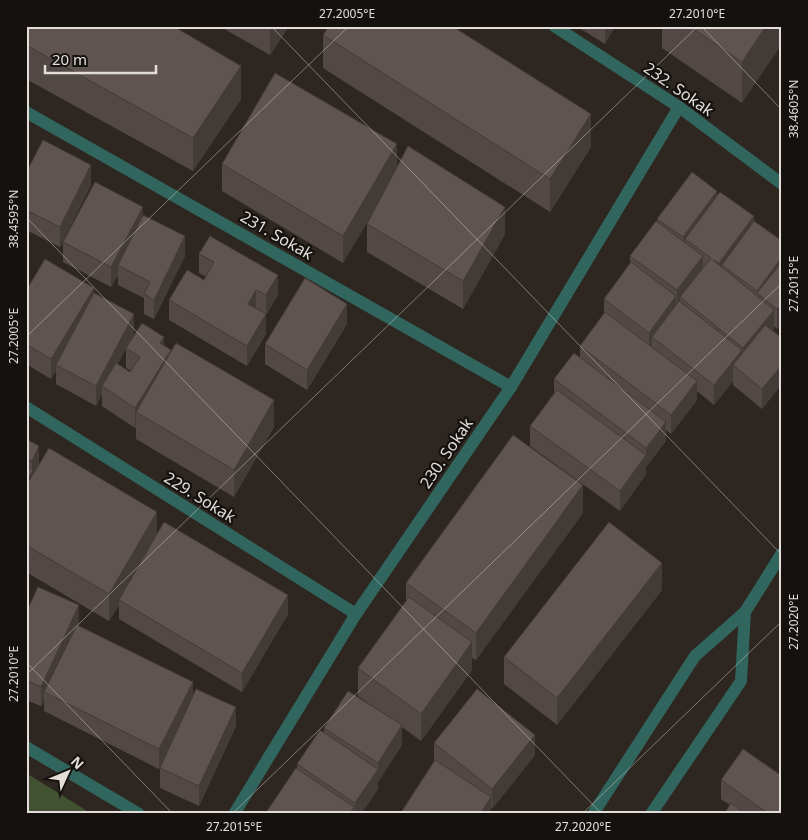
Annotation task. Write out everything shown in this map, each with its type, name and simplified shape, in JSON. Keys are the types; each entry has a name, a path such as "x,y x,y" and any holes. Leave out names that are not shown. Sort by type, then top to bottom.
{"street":[{"name":"232. Sokak","path":"554,26 679,107 782,184"},
{"name":"230. Sokak","path":"234,814 356,614 511,387 679,107"},
{"name":"231. Sokak","path":"26,112 511,387"},
{"name":"229. Sokak","path":"26,407 356,614"},
{"path":"593,814 695,656 745,612 782,553"},
{"path":"651,814 741,681 745,612"},
{"path":"26,747 139,814"}],"green space":[{"path":"26,773 92,814 26,814"}],"building":[{"path":"26,26 173,26 241,66 193,138 26,45"},
{"path":"329,26 452,26 591,114 550,179 323,35"},
{"path":"689,26 766,26 742,62"},
{"path":"275,73 397,144 343,236 222,164"},
{"path":"43,140 91,165 60,227 26,210 26,173"},
{"path":"408,146 505,207 463,281 367,224"},
{"path":"692,172 717,191 683,237 657,219"},
{"path":"95,182 143,207 111,267 63,242"},
{"path":"720,192 754,216 719,263 713,260 774,310 743,348 680,297 711,258 685,239"},
{"path":"143,215 185,236 154,300 144,294 150,282 118,265"},
{"path":"656,221 703,256 677,290 630,256"},
{"path":"754,221 782,241 782,257 757,291 722,265"},
{"path":"210,236 278,275 266,295 256,290 248,304 266,314 247,346 169,300 187,270 204,280 214,262 199,254"},
{"path":"45,259 94,288 51,359 26,344 26,291"},
{"path":"631,262 676,296 649,333 604,299"},
{"path":"782,262 782,304 777,309 757,293"},
{"path":"305,278 347,304 307,370 265,344"},
{"path":"94,293 134,314 96,386 56,365"},
{"path":"679,301 742,350 714,385 652,337"},
{"path":"605,312 697,381 671,415 580,346"},
{"path":"142,323 164,337 160,343 171,350 135,408 102,386 116,363 130,372 140,357 126,348"},
{"path":"765,325 782,338 782,365 762,389 733,365"},
{"path":"176,343 274,400 234,470 136,412"},
{"path":"574,353 666,422 646,448 554,379"},
{"path":"557,390 646,455 620,491 530,426"},
{"path":"513,435 583,485 476,633 406,583"},
{"path":"26,439 39,446 32,461 26,459"},
{"path":"49,448 157,512 109,594 26,545 26,486"},
{"path":"26,466 33,470 26,482"},
{"path":"164,522 288,595 242,673 119,600"},
{"path":"609,522 662,563 557,698 504,657"},
{"path":"38,587 79,605 41,687 26,680 26,613"},
{"path":"409,597 472,642 421,714 358,668"},
{"path":"77,625 193,682 159,749 44,692"},
{"path":"196,689 236,707 199,786 160,768"},
{"path":"477,689 535,735 492,789 434,743"},
{"path":"348,691 402,725 378,763 324,728"},
{"path":"320,730 378,769 355,803 297,764"},
{"path":"743,749 782,776 782,814 769,814 721,780"},
{"path":"435,760 491,797 480,814 400,814"},
{"path":"296,768 354,807 349,814 265,814"},
{"path":"731,803 745,814 724,814"}]}
